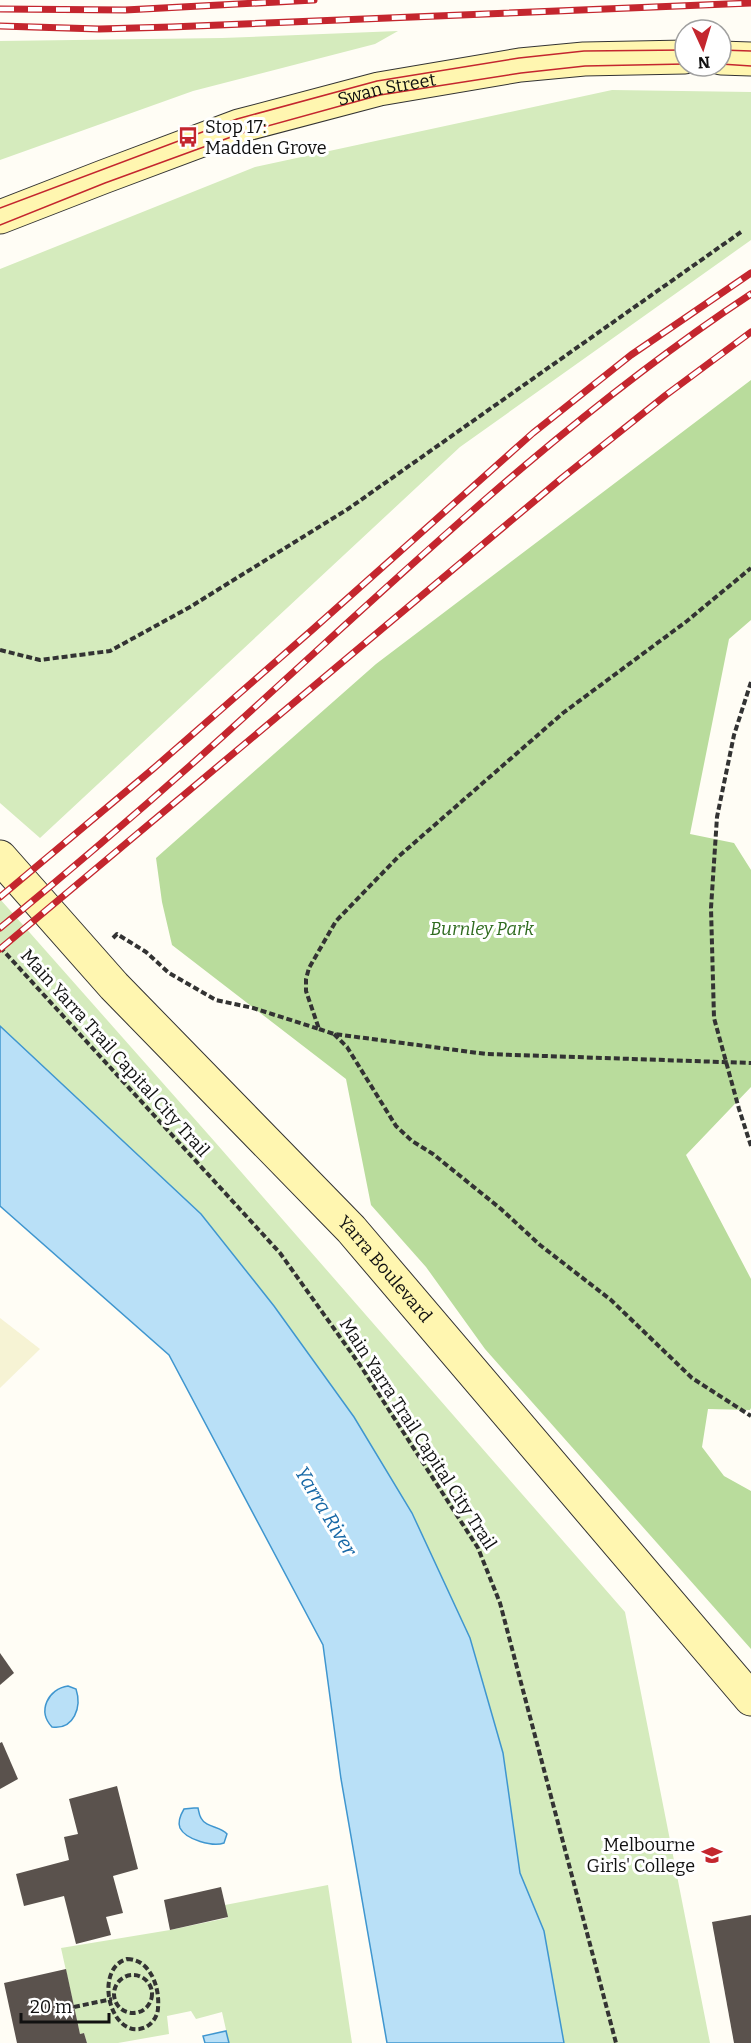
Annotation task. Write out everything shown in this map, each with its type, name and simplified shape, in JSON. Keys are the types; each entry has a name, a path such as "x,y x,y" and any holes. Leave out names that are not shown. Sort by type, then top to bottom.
{"main road":[{"name":"Swan Street","path":"5,210 103,177 240,126 379,88 520,65 584,59 673,57"},
{"path":"733,58 751,58"},
{"name":"Yarra Boulevard","path":"0,856 114,986 351,1229 751,1699"}],"path":[{"path":"0,650 40,660 110,651 190,607 348,509 741,232"},
{"path":"320,1029 306,991 306,979 309,968 336,921 398,857 563,713 687,621 751,568"},
{"path":"751,681 734,735 717,817 711,908 714,1018 751,1146"},
{"path":"89,956 117,934 146,952 169,973 216,1000 253,1008 333,1034 486,1054 727,1064 751,1063"},
{"name":"Main Yarra Trail Capital City Trail","path":"0,947 280,1253 360,1365 478,1548 500,1603 615,2043"},
{"path":"333,1034 347,1047 396,1126 412,1142 433,1154 501,1209 540,1245 611,1300 692,1378 751,1416"},
{"path":"127,1959 135,1959 144,1964 151,1974 158,2010 151,2024 140,2029 129,2029 117,2020 112,1999 108,1981 116,1964 127,1959"},
{"path":"112,1999 118,1983 131,1976 142,1977 153,1989"},
{"path":"112,1999 123,2010 138,2012 149,2004 153,1989"},
{"path":"74,2007 112,1999"}],"shaded area":[{"path":"0,1318 40,1349 0,1388"}],"green space":[{"path":"398,31 375,44 193,91 0,160 0,41 222,38"},
{"path":"612,90 751,92 751,240 460,447 40,838 0,803 0,269 255,167"},
{"name":"Burnley Park","path":"751,380 751,620 729,639 690,834 734,843 751,870 751,1087 686,1155 751,1279 751,1408 750,1410 708,1409 702,1447 724,1476 751,1491 751,1649 485,1349 426,1267 371,1205 346,1079 172,945 162,902 156,858 376,664"},
{"path":"0,899 625,1612 710,2043 564,2043 544,1931 520,1873 503,1753 470,1638 412,1513 354,1417 274,1306 201,1214 0,1026"},
{"path":"328,1885 352,2043 229,2043 222,2012 196,2019 191,2011 167,2016 169,2034 118,2043 87,2043 84,2033 80,2034 61,1948 227,1918 225,1905"}],"water":[{"name":"Yarra River","path":"0,1026 201,1214 274,1306 354,1417 412,1513 470,1638 503,1753 520,1873 544,1931 564,2043 387,2043 341,1779 323,1645 169,1355 0,1206"},
{"path":"68,1686 76,1689 77,1710 66,1725 52,1727 45,1714 47,1702 55,1691"},
{"path":"198,1808 203,1821 227,1834 224,1843 200,1842 188,1836 180,1828 179,1820 184,1809"},
{"path":"226,2031 229,2043 205,2043 203,2036"}],"building":[{"path":"0,1653 14,1673 0,1685"},
{"path":"2,1742 18,1779 0,1789 0,1743"},
{"path":"117,1786 138,1869 113,1876 123,1913 106,1917 111,1935 76,1944 64,1896 24,1906 16,1874 69,1860 64,1837 78,1834 69,1799"},
{"path":"221,1887 228,1917 170,1930 164,1900"},
{"path":"751,1915 751,2043 734,2043 712,1922"},
{"path":"66,1969 80,2034 84,2033 87,2043 17,2043 4,1983"}],"tram line":[{"path":"0,208 237,119 377,81 519,58 584,51 673,50"},
{"path":"733,50 751,51"},
{"path":"0,225 105,183 242,133 380,95 521,73 585,66 673,64"},
{"path":"733,65 751,66"}],"railway":[{"path":"0,9 125,10 314,0"},
{"path":"0,26 99,29 171,27 751,3"},
{"path":"0,897 154,768 533,433 631,355 751,273"},
{"path":"0,928 101,844 233,728 382,591 500,487 622,387 751,294"},
{"path":"0,949 562,478 666,395 751,332"}],"place":[{"name":"Stop 17: Madden Grove","path":"188,137"},
{"name":"Melbourne Girls' College","path":"712,1855"}]}
